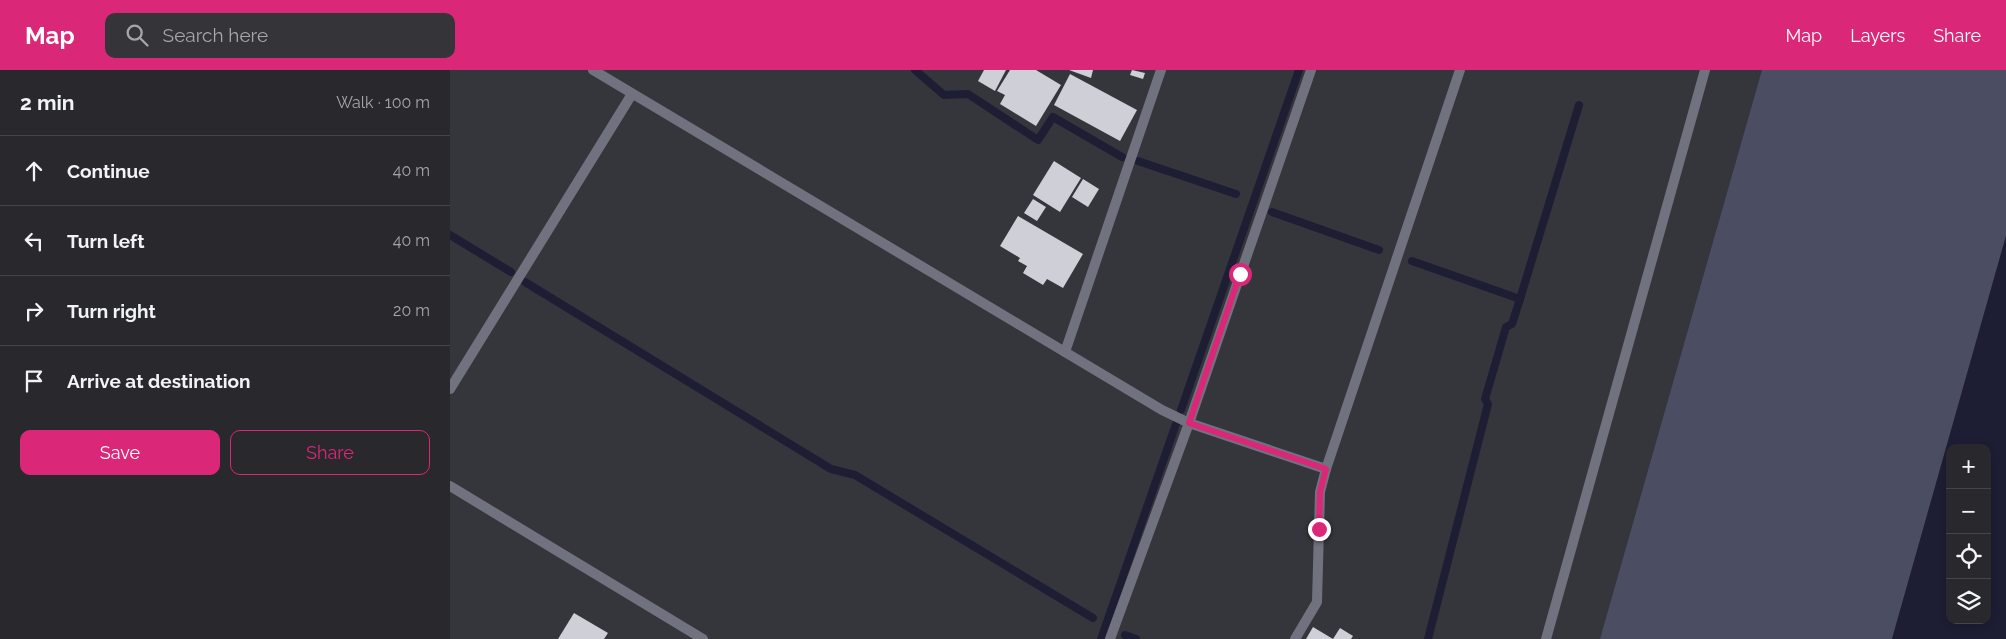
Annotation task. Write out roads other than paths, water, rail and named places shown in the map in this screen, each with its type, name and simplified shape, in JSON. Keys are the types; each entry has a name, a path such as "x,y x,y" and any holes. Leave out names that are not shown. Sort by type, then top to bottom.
{"street":[{"path":"593,70 1162,410 1189,423 1326,469"},
{"path":"1066,352 1161,70"},
{"path":"1110,639 1189,423 1311,70"},
{"path":"1295,639 1317,602 1320,492 1326,469 1460,70"},
{"path":"1546,639 1705,70"},
{"path":"450,389 632,94"},
{"path":"450,486 703,639"}],"waterway":[{"path":"915,70 944,95 968,94 1038,140 1053,117 1122,157"},
{"path":"1181,410 1299,70"},
{"path":"1412,261 1520,299 1579,105"},
{"path":"1138,161 1236,194"},
{"path":"1272,212 1379,250"},
{"path":"450,235 511,272"},
{"path":"525,282 831,469 855,475 1093,618"},
{"path":"1428,639 1488,404 1485,399 1506,327 1512,324 1520,299"},
{"path":"1101,639 1176,424"},
{"path":"1125,635 1136,639"}]}
